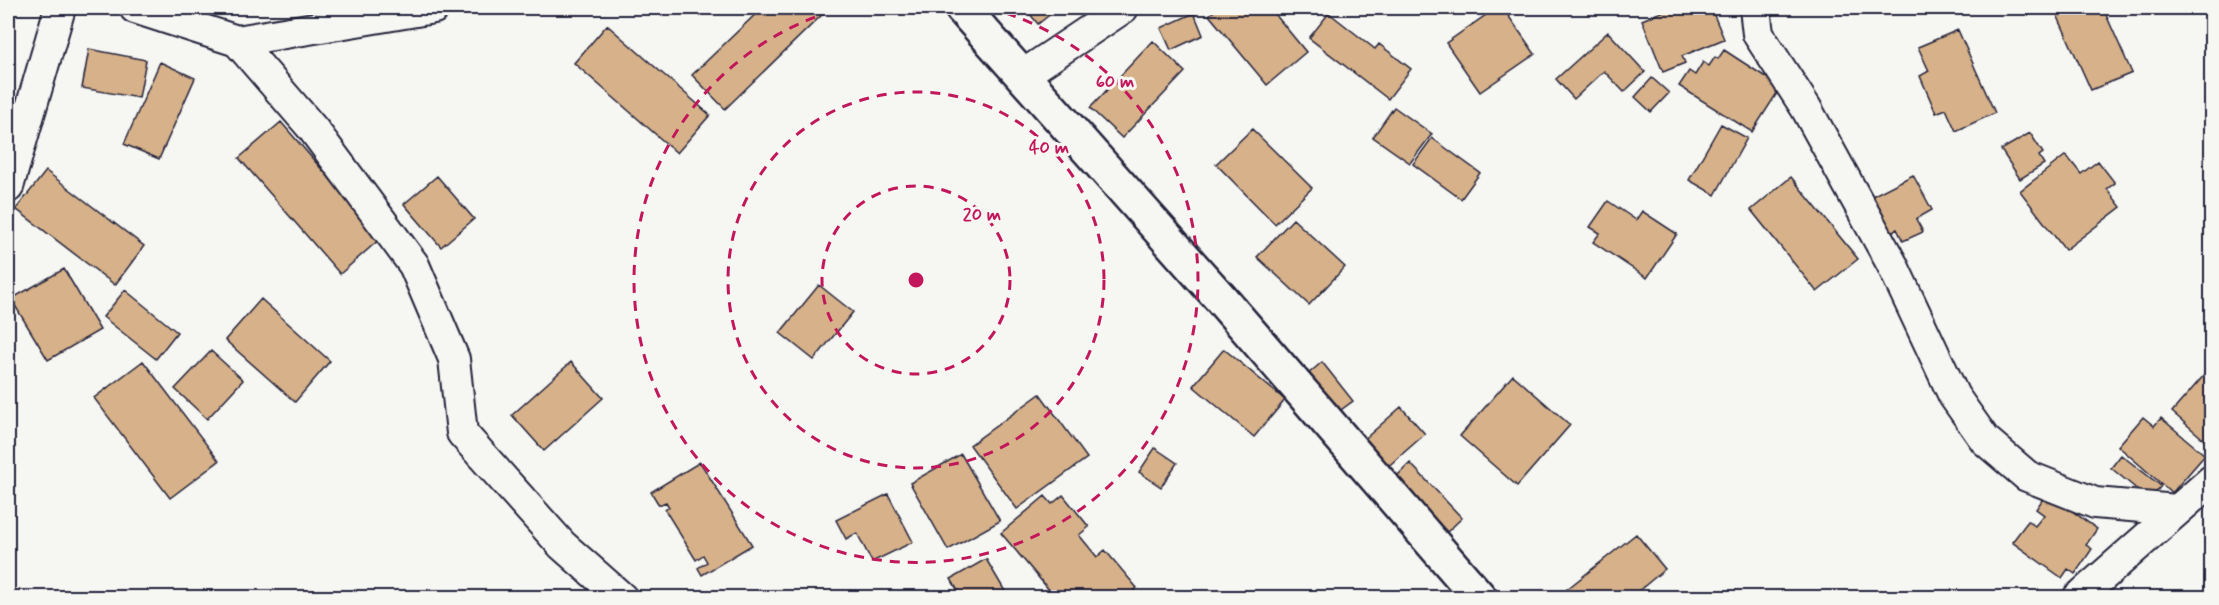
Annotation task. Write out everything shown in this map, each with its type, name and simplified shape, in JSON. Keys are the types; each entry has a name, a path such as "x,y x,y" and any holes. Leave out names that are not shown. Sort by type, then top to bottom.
{"street":[{"path":"8,187 60,8"},
{"path":"135,8 237,41 434,8"},
{"path":"963,8 1222,300 1480,597"},
{"path":"1023,75 1123,8"},
{"path":"1755,8 1758,34 1806,108 1892,264 1954,396 1985,440 2027,476 2095,503 2198,500"},
{"path":"237,41 313,129 414,265 454,358 462,433 561,545 622,597"},
{"path":"2078,597 2198,500"}],"building":[{"path":"762,8 829,8 725,109 692,75"},
{"path":"1025,8 1058,8 1038,24"},
{"path":"1218,8 1270,8 1306,52 1267,85 1209,15"},
{"path":"1496,8 1503,8 1535,54 1480,92 1446,43"},
{"path":"1663,8 1711,8 1724,39 1682,56 1685,63 1663,72 1642,20 1664,11"},
{"path":"2054,8 2103,8 2132,73 2091,90"},
{"path":"1194,13 1203,35 1171,50 1161,28"},
{"path":"1329,13 1375,49 1379,44 1411,69 1388,99 1309,38"},
{"path":"607,25 710,115 677,153 574,63"},
{"path":"1958,30 1995,113 1956,131 1946,109 1936,113 1920,76 1929,71 1918,47"},
{"path":"1608,32 1645,72 1624,92 1604,71 1574,99 1556,79"},
{"path":"1153,41 1185,72 1122,138 1090,108"},
{"path":"89,49 146,60 139,98 82,88"},
{"path":"1724,50 1781,87 1752,132 1679,86 1689,71 1695,75 1703,62 1709,66"},
{"path":"160,62 195,78 159,159 124,144"},
{"path":"1652,78 1669,93 1651,112 1635,97"},
{"path":"1394,107 1432,134 1410,163 1373,137"},
{"path":"281,122 381,238 340,274 239,158"},
{"path":"1721,124 1747,138 1715,195 1689,180"},
{"path":"1252,129 1312,188 1275,224 1216,164"},
{"path":"2030,133 2043,153 2039,156 2044,164 2020,179 2001,150"},
{"path":"1432,138 1480,173 1461,199 1413,164"},
{"path":"2066,155 2081,174 2098,161 2115,183 2107,189 2121,207 2065,250 2020,191"},
{"path":"46,171 144,246 115,285 16,209"},
{"path":"1913,175 1932,210 1916,219 1923,232 1903,241 1897,229 1891,232 1872,196"},
{"path":"437,176 474,219 441,247 404,204"},
{"path":"1791,177 1858,259 1817,292 1751,210"},
{"path":"1608,201 1636,220 1642,211 1677,234 1647,278 1593,242 1600,233 1590,227"},
{"path":"1293,219 1345,267 1309,305 1257,257"},
{"path":"64,269 100,330 48,360 11,299"},
{"path":"819,285 853,312 814,360 780,333"},
{"path":"125,290 177,332 156,359 103,317"},
{"path":"261,299 330,361 295,402 225,340"},
{"path":"1224,349 1285,400 1254,437 1193,386"},
{"path":"211,351 243,380 207,419 175,389"},
{"path":"143,361 219,461 170,498 94,398"},
{"path":"571,362 603,398 544,451 512,415"},
{"path":"1322,362 1353,401 1338,412 1308,374"},
{"path":"2212,366 2212,440 2209,444 2172,412"},
{"path":"1513,375 1570,425 1517,486 1460,436"},
{"path":"1040,394 1087,458 1017,509 970,445"},
{"path":"1401,407 1425,434 1384,470 1360,443"},
{"path":"2143,417 2154,426 2161,418 2205,455 2172,493 2118,446"},
{"path":"1155,448 1177,463 1161,487 1139,472"},
{"path":"961,454 1000,521 948,550 910,483"},
{"path":"2121,455 2161,486 2150,500 2111,468"},
{"path":"700,462 752,545 702,575 698,568 707,562 703,555 696,560 665,510 669,507 666,502 659,505 651,492"},
{"path":"1410,463 1462,518 1447,532 1395,478"},
{"path":"2047,493 2097,529 2086,545 2092,549 2075,574 2068,569 2062,578 2012,542 2028,521 2035,526 2044,515 2036,509"},
{"path":"888,494 913,542 872,562 857,533 846,539 836,520"},
{"path":"1063,495 1089,527 1079,535 1097,557 1105,550 1137,588 1125,598 1041,598 1050,591 1001,533 1045,496 1052,504"},
{"path":"1636,534 1665,569 1630,598 1556,598"},
{"path":"986,559 1009,598 962,598 951,579"},
{"path":"592,590 598,598 583,598"}]}
